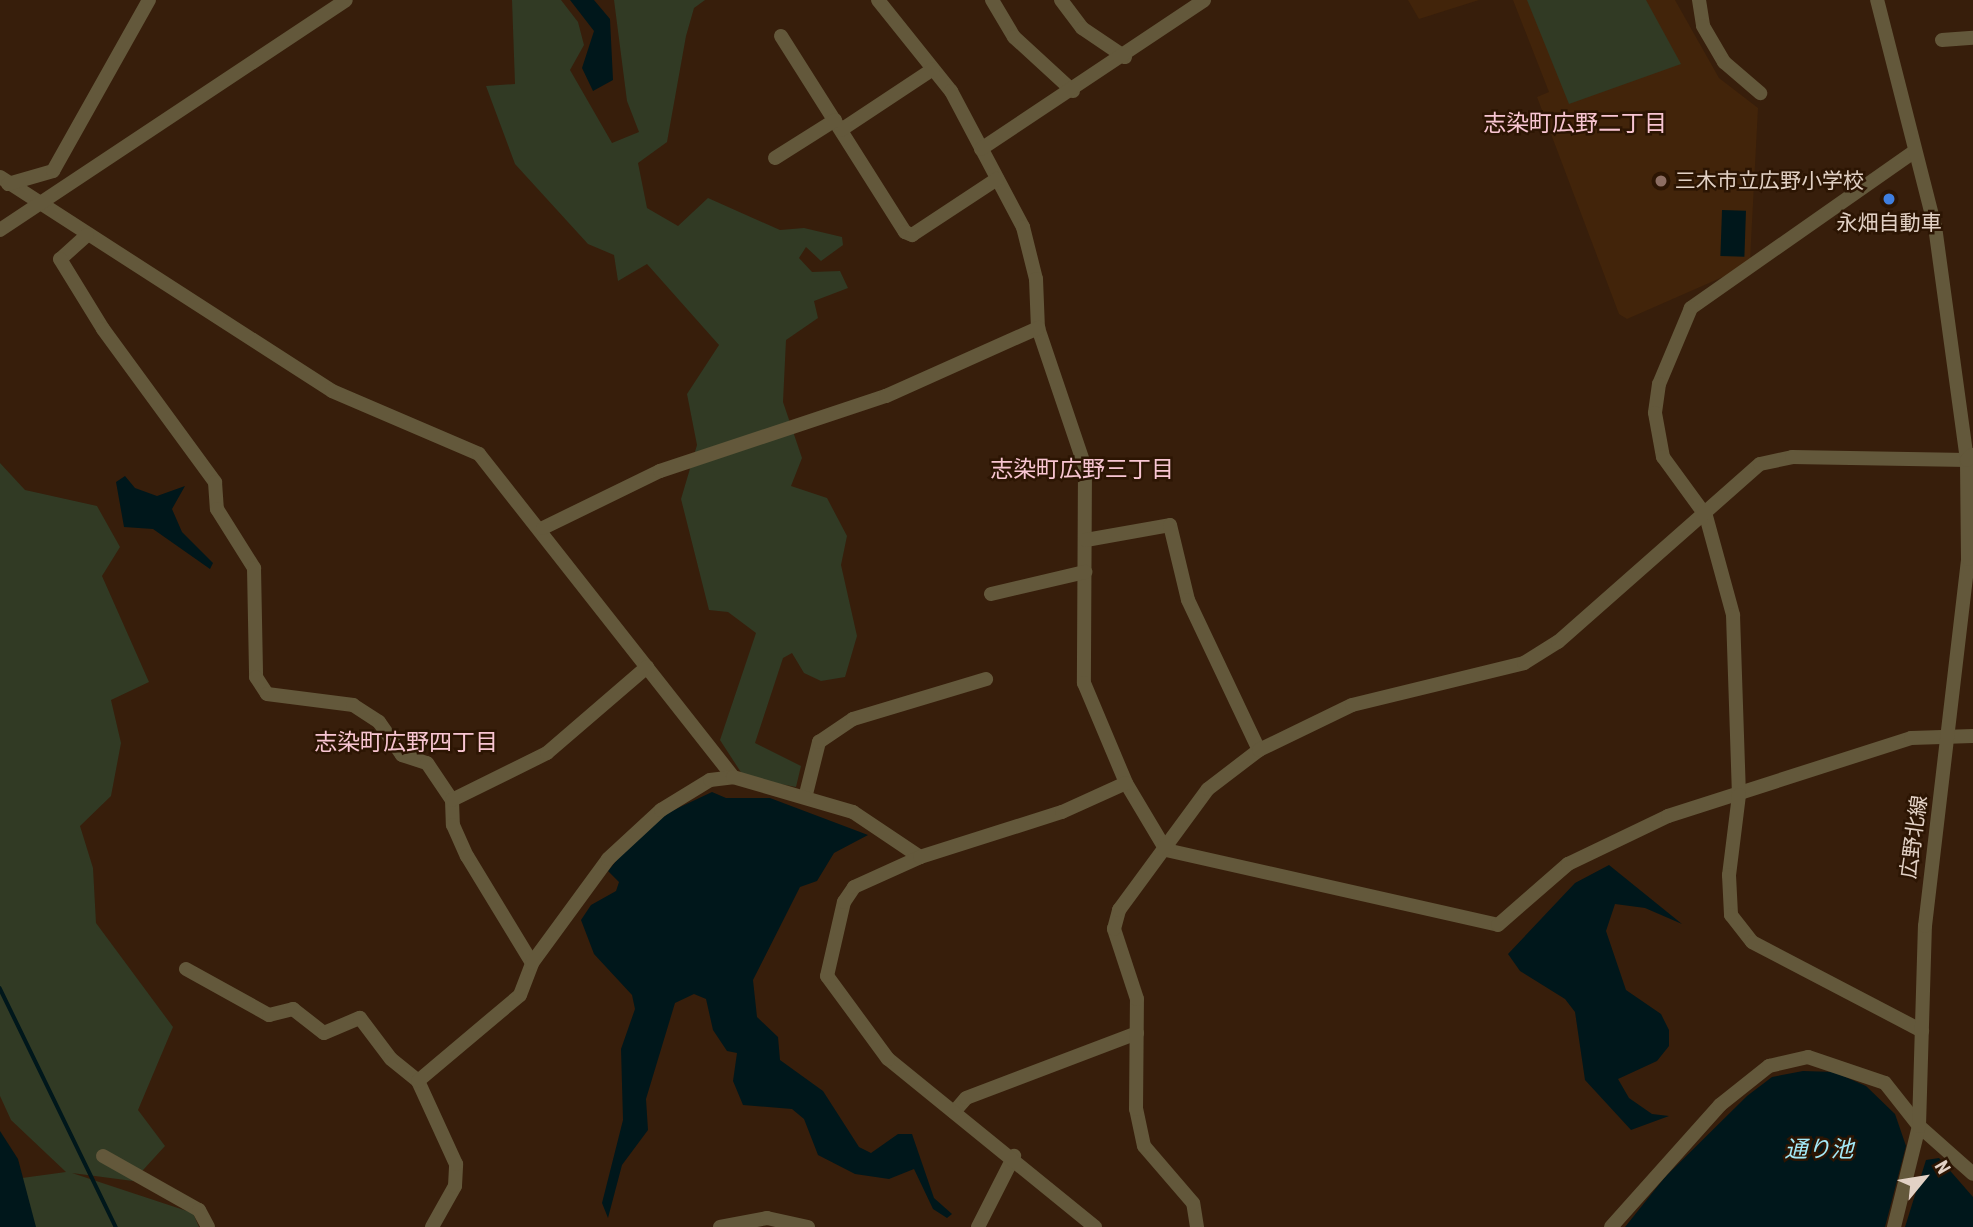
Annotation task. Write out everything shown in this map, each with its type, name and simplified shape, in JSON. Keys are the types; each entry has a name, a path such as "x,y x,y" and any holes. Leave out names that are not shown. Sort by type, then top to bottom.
{"street":[{"path":"4,181 53,171 149,0"},
{"path":"0,230 346,0"},
{"path":"878,0 933,69 997,178 1027,241 1038,328 1085,467 1084,683 1126,783 1166,850 1498,925 1598,845 1911,738 1973,736"},
{"path":"992,0 1014,37 1073,91"},
{"path":"1061,0 1082,29 1125,57"},
{"path":"981,149 1176,24 1204,0"},
{"path":"1699,0 1703,26 1724,62 1759,93"},
{"name":"広野北線","path":"1877,0 1935,227 1970,457 1968,583 1925,926 1919,1126 1894,1227"},
{"path":"780,36 912,235 997,178"},
{"path":"1942,40 1973,38"},
{"path":"775,158 838,125 933,69"},
{"path":"1914,151 1691,308 1660,384 1655,413 1663,457 1706,516 1733,614 1738,795 1729,875 1739,932 1922,1031"},
{"path":"4,181 332,391 479,454 543,528 733,777"},
{"path":"87,235 60,259 103,330 215,482 217,509 254,568 256,677 267,694 353,705 379,722 402,755 427,763 452,800 453,825 467,856 532,963"},
{"path":"543,528 660,471 886,396 1038,328"},
{"path":"1198,1227 1193,1203 1144,1146 1136,1109 1137,999 1114,929 1119,910 1166,850 1208,789 1259,750 1352,705 1524,663 1558,642 1706,516 1760,464 1792,457 1970,457"},
{"path":"1086,540 1170,525 1188,600 1259,750"},
{"path":"991,594 1086,572"},
{"path":"452,800 547,753 648,667"},
{"path":"806,794 818,742 853,719 986,679"},
{"path":"418,1081 520,995 532,963 627,836 687,792 733,777 806,794 853,812 919,857"},
{"path":"1095,1227 1014,1156 888,1059 827,976 844,902 854,887 919,857 1062,812 1126,783"},
{"path":"186,969 269,1015 293,1009 324,1033 360,1018 382,1049 418,1081 456,1164 455,1186 432,1227"},
{"path":"954,1112 977,1093 1137,1033"},
{"path":"1611,1227 1720,1105 1769,1066 1808,1057 1866,1072 1885,1083 1919,1126 1973,1174"},
{"path":"103,1156 199,1210 208,1227"},
{"path":"978,1227 1014,1156"},
{"path":"720,1227 767,1218 808,1227"}],"shaded area":[{"path":"1408,0 1479,0 1419,19"},
{"name":"三木市立広野小学校","path":"1513,0 1675,0 1719,78 1758,108 1750,261 1741,269 1627,319 1619,314 1537,97 1549,92"}],"green space":[{"path":"512,0 561,0 578,22 584,45 570,70 612,143 639,132 627,101 614,0 705,0 694,8 686,36 667,142 638,163 647,208 678,226 708,198 780,230 804,228 842,237 843,245 821,261 806,247 799,258 812,272 840,271 848,288 814,301 818,318 786,340 783,402 802,458 791,486 827,498 847,536 841,565 857,636 845,677 821,681 804,673 792,653 783,658 755,743 801,766 796,787 744,777 720,740 756,633 728,612 709,610 681,499 697,445 687,394 719,345 647,264 618,281 614,255 588,244 515,164 486,86 515,84"},
{"path":"1527,0 1646,0 1681,64 1569,104"},
{"path":"0,463 25,490 97,506 120,547 102,576 149,682 111,700 121,743 111,796 80,826 93,868 96,923 173,1027 138,1110 165,1146 133,1181 72,1173 193,1213 199,1227 0,1227 0,1181 66,1172 11,1120 0,1096"}],"water":[{"path":"570,0 594,0 610,19 613,80 593,91 582,68 594,31"},
{"path":"1722,210 1746,211 1744,257 1720,256"},
{"path":"125,476 135,488 157,496 185,486 172,509 182,532 213,563 210,569 153,529 124,527 116,482"},
{"path":"712,792 726,798 770,798 868,835 834,853 817,881 800,887 753,980 757,1017 778,1037 780,1060 823,1091 859,1147 871,1153 898,1134 912,1134 934,1198 952,1214 947,1218 933,1209 914,1169 889,1179 855,1174 818,1155 804,1119 792,1109 743,1105 733,1081 737,1053 727,1051 713,1030 706,999 694,994 675,1003 646,1099 648,1130 622,1165 608,1218 602,1203 623,1120 621,1049 635,1009 632,995 594,954 581,920 591,905 616,891 619,882 608,871 625,850 661,816"},
{"path":"1609,865 1682,924 1645,908 1615,904 1606,931 1626,990 1661,1014 1669,1030 1669,1046 1657,1061 1618,1079 1629,1098 1652,1114 1669,1116 1631,1130 1585,1080 1575,1012 1565,999 1520,971 1508,954 1575,883"},
{"name":"通り池","path":"1803,1071 1834,1072 1866,1086 1895,1114 1906,1146 1885,1227 1625,1227 1665,1177 1747,1096 1772,1077"},
{"path":"0,1131 18,1159 36,1227 0,1227"},
{"path":"1939,1158 1973,1197 1973,1227 1905,1227 1926,1160"}],"waterway":[{"path":"0,988 116,1227"}],"place":[{"name":"三木市立広野小学校","path":"1661,181"},
{"name":"永畑自動車","path":"1889,199"}],"district":[{"name":"志染町広野二丁目","path":"1575,124"},
{"name":"志染町広野三丁目","path":"1082,470"},
{"name":"志染町広野四丁目","path":"406,743"}]}
